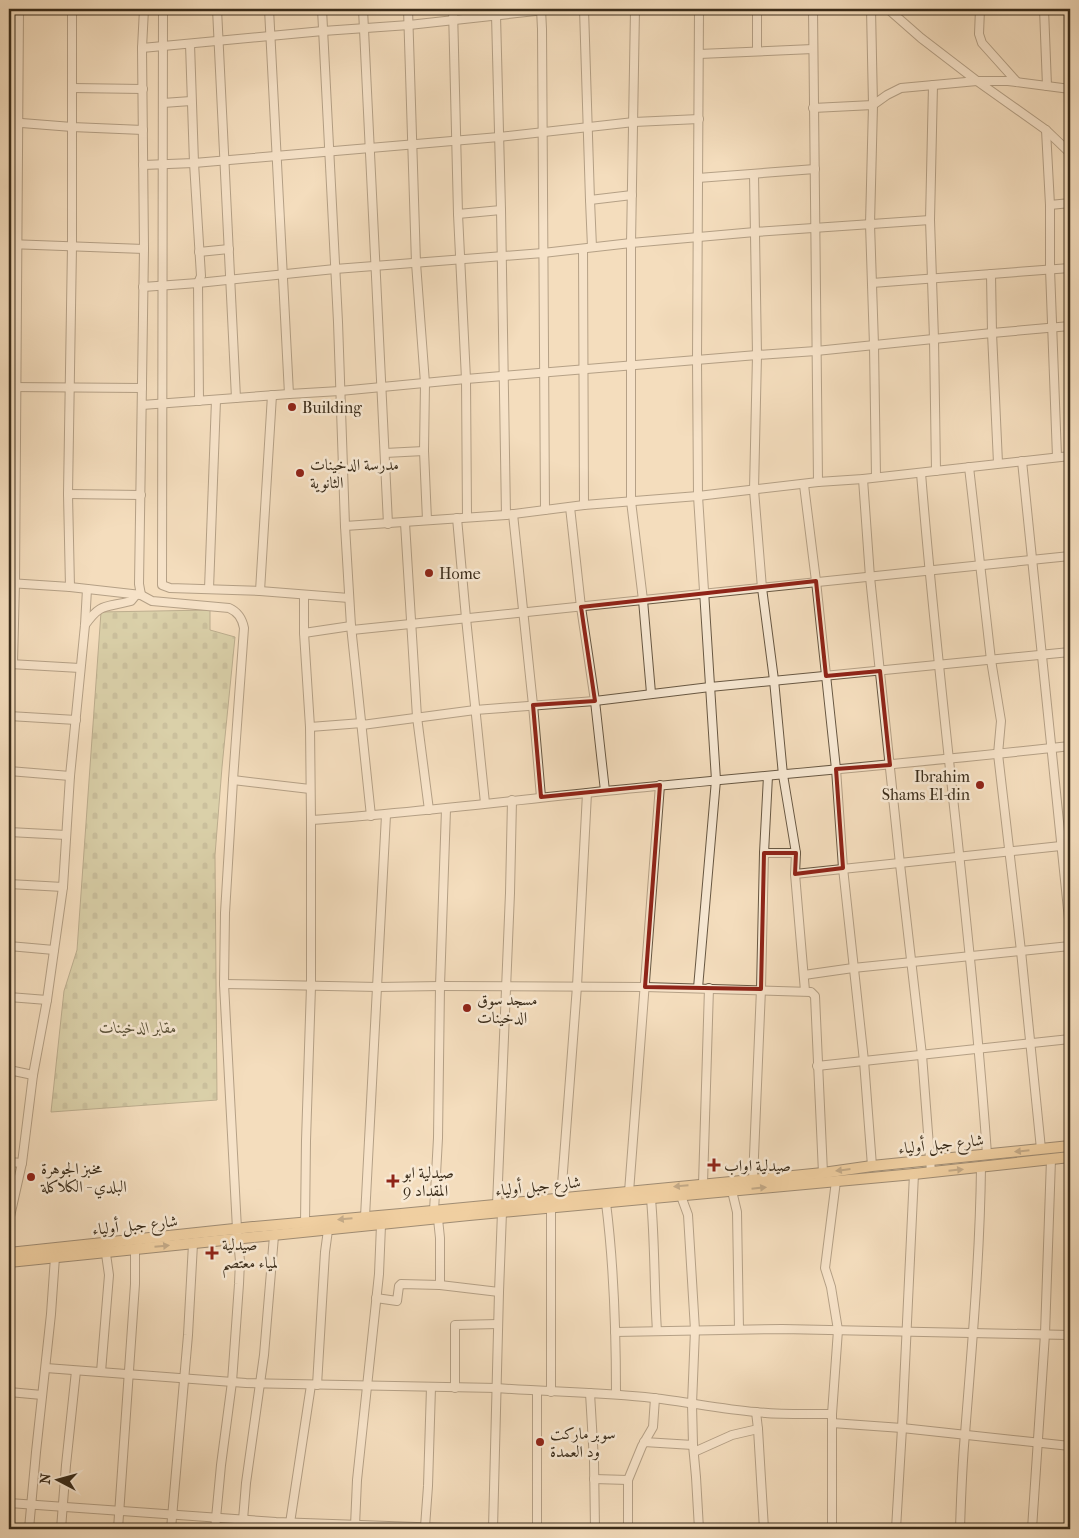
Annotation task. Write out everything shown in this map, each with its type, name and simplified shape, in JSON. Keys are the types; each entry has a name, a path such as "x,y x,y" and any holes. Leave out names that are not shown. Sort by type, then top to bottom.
{"main road":[{"name":"شارع جبل أولياء","path":"9,1253 105,1247 237,1234 305,1223 365,1217 436,1215 499,1209 551,1208 629,1192 1070,1146"},
{"name":"شارع جبل أولياء","path":"499,1209 561,1198 606,1203 914,1174 1070,1157"},
{"name":"شارع جبل أولياء","path":"9,1262 55,1257 105,1247 135,1249 193,1244 237,1234 274,1236 381,1224 436,1215"}],"street":[{"path":"19,9 18,245 12,387 11,664 80,668"},
{"path":"70,587 68,388 72,246 72,9"},
{"path":"85,625 93,613 99,609 130,601 138,595 144,249 142,48 144,9"},
{"path":"163,9 162,585 170,588 260,591 349,598"},
{"path":"217,9 236,398"},
{"path":"269,9 289,394"},
{"path":"322,9 349,598 371,816"},
{"path":"363,9 388,524"},
{"path":"408,9 416,263 425,383 424,450 427,520"},
{"path":"454,9 459,259 466,379 467,517"},
{"path":"541,9 544,510"},
{"path":"142,48 409,25 554,9"},
{"path":"584,9 592,247"},
{"path":"635,9 631,243 631,501 643,600 651,693"},
{"path":"698,988 716,780 698,496 699,9"},
{"path":"757,9 757,51"},
{"path":"813,9 818,482"},
{"path":"871,9 873,105 870,224 876,477"},
{"path":"888,9 921,38 977,81 1046,130 1070,153"},
{"path":"980,9 979,34 982,43 1017,82"},
{"path":"1044,9 1047,86"},
{"path":"496,15 504,377 510,514 534,705 541,797"},
{"path":"190,44 191,101 201,276 198,284 199,401"},
{"path":"698,54 814,49"},
{"path":"814,108 873,105 901,88 977,81 1017,82 1070,89"},
{"path":"933,85 930,220 936,470"},
{"path":"72,88 143,88"},
{"path":"163,103 191,101"},
{"path":"143,165 194,163 499,137 634,122 699,119"},
{"path":"9,122 143,130"},
{"path":"1046,130 1057,457"},
{"path":"698,178 815,169"},
{"path":"754,174 756,355 754,490 762,588 774,680 783,775 796,853 795,874 805,991"},
{"path":"590,200 632,196"},
{"path":"1050,205 1070,204"},
{"path":"458,214 501,210"},
{"path":"143,287 198,284 335,269 543,253 755,232 930,220"},
{"path":"9,244 144,249"},
{"path":"199,252 228,249"},
{"path":"584,249 584,504"},
{"path":"872,283 1070,268"},
{"path":"991,274 998,463"},
{"path":"142,405 340,392 466,379 816,351 1070,326"},
{"path":"12,387 142,388"},
{"path":"260,591 272,395"},
{"path":"208,589 216,400"},
{"path":"385,453 424,450"},
{"path":"345,526 405,523 510,514 584,504 698,496 1070,456"},
{"path":"1022,461 1051,748 1066,845 1070,929"},
{"path":"969,467 1001,724 998,754 1021,951 1041,1149"},
{"path":"921,472 938,665 979,1048 987,1154"},
{"path":"863,479 870,577 922,1055 931,1172"},
{"path":"804,485 836,769 843,868 864,1061 872,1166"},
{"path":"68,494 141,496"},
{"path":"570,507 581,607 595,700 604,791"},
{"path":"457,518 485,803"},
{"path":"405,523 416,717 429,810"},
{"path":"304,632 410,625 523,611 581,607 1070,556"},
{"path":"12,584 70,587 138,595 152,601 229,608 238,614 243,622 244,638 225,914 224,984 240,1261 232,1382 215,1529"},
{"path":"9,1220 22,1163 33,1075 47,1000 63,887 70,776 85,625 86,589"},
{"path":"304,595 304,632 310,727 311,820 311,986 305,1223"},
{"path":"310,727 362,724 475,710 595,700 774,680 1070,652"},
{"path":"9,716 76,720"},
{"path":"311,820 386,815 541,797 890,765 1070,746"},
{"path":"9,771 70,776"},
{"path":"753,1180 768,776"},
{"path":"233,780 310,789"},
{"path":"629,1192 660,786"},
{"path":"561,1198 577,986 587,793"},
{"path":"493,1529 499,1292 499,1209 512,800"},
{"path":"440,1285 440,1238 436,1215 440,986 446,809"},
{"path":"365,1217 386,815"},
{"path":"9,832 66,835"},
{"path":"795,874 1066,845"},
{"path":"764,853 796,853"},
{"path":"9,884 63,887"},
{"path":"9,946 54,950"},
{"path":"804,975 912,961 1070,946"},
{"path":"224,984 378,988 577,986 760,989 811,992 815,996 823,1173"},
{"path":"703,1184 709,988"},
{"path":"9,997 47,1000"},
{"path":"817,1066 1070,1039"},
{"path":"9,1086 10,1070 33,1075"},
{"path":"1032,1529 1045,1334 1051,1159"},
{"path":"9,1162 22,1163"},
{"path":"960,1529 981,1201 981,1167"},
{"path":"896,1529 914,1174"},
{"path":"832,1529 832,1414 838,1330 831,1287 825,1268 836,1181"},
{"path":"732,1191 737,1212 739,1329"},
{"path":"681,1196 688,1214 695,1330 692,1404 693,1449 699,1529"},
{"path":"650,1199 654,1235 654,1287 657,1331"},
{"path":"606,1203 615,1332 616,1394"},
{"path":"550,1392 551,1208"},
{"path":"355,1526 358,1471 381,1248 381,1224"},
{"path":"290,1523 314,1385 324,1252 328,1230"},
{"path":"244,1520 250,1456 261,1383 274,1236"},
{"path":"171,1529 193,1244"},
{"path":"100,1372 110,1275 105,1247"},
{"path":"118,1529 135,1284 135,1249"},
{"path":"29,1529 46,1368 55,1257"},
{"path":"376,1298 397,1300 401,1284 440,1285 499,1292"},
{"path":"455,1388 455,1325 498,1324"},
{"path":"615,1332 739,1329 1070,1335"},
{"path":"46,1368 232,1382 497,1388 616,1394 756,1412 797,1415 832,1414"},
{"path":"61,1529 76,1370"},
{"path":"425,1527 428,1486 430,1387"},
{"path":"537,1391 538,1529"},
{"path":"9,1392 42,1395"},
{"path":"590,1393 595,1529"},
{"path":"628,1529 628,1480 653,1426 655,1398"},
{"path":"756,1412 764,1529"},
{"path":"832,1423 902,1428 1070,1446"},
{"path":"644,1442 693,1449 732,1435 758,1430"},
{"path":"594,1479 628,1480"},
{"path":"9,1504 216,1517 276,1526 290,1523 328,1527 473,1529"}],"highlighted area":[{"path":"816,581 826,676 880,671 890,765 836,769 843,868 795,874 796,853 764,853 761,989 645,987 660,785 541,797 533,705 595,701 581,607"}],"green space":[{"name":"مقابر الدخينات","path":"210,610 210,630 235,637 215,855 217,1100 51,1112 64,991 77,950 101,612"}],"place":[{"name":"Building","path":"292,407"},
{"name":"مدرسة الدخينات الثانوية","path":"300,473"},
{"name":"Home","path":"429,573"},
{"name":"Ibrahim Shams El-din","path":"980,785"},
{"name":"مسجد سوق الدخينات","path":"467,1008"},
{"name":"صيدلية اواب","path":"714,1165"},
{"name":"مخبز الجوهرة البلدي - الكلاكلة","path":"31,1177"},
{"name":"صيدلية ابو المقداد 9","path":"393,1181"},
{"name":"صيدلية لمياء معتصم","path":"212,1253"},
{"name":"سوبر ماركت ود العمدة","path":"540,1442"}]}
